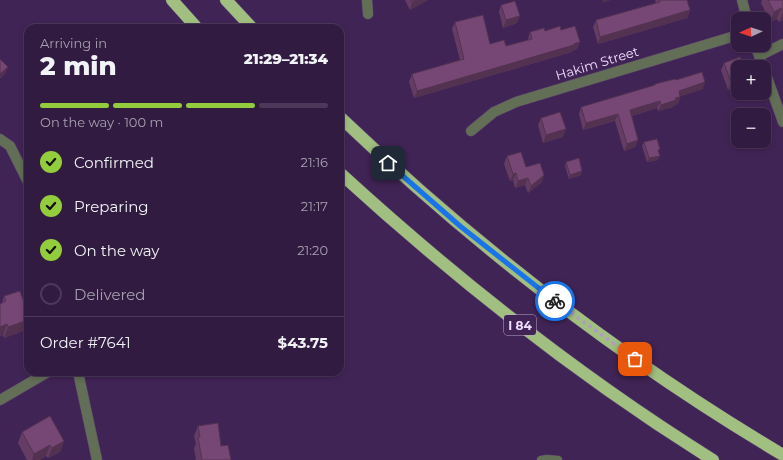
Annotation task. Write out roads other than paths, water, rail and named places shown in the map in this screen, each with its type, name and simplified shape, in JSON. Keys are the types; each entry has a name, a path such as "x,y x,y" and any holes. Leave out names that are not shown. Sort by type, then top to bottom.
{"highway":[{"path":"172,0 193,24"},
{"path":"226,0 248,24"},
{"path":"344,121 431,201 545,294 653,372 783,455"},
{"name":"I 84","path":"344,177 441,262 504,313 559,355 621,399 713,460"}],"street":[{"path":"367,0 368,14"},
{"path":"742,0 745,12"},
{"name":"Hakim Street","path":"471,131 494,112 516,102 731,37"},
{"path":"759,56 783,44"},
{"path":"758,52 761,60"},
{"path":"771,88 783,122"},
{"path":"0,139 10,146 24,174"},
{"path":"0,400 41,376"},
{"path":"79,376 97,460"}],"lane":[{"path":"541,460 558,460"}]}
